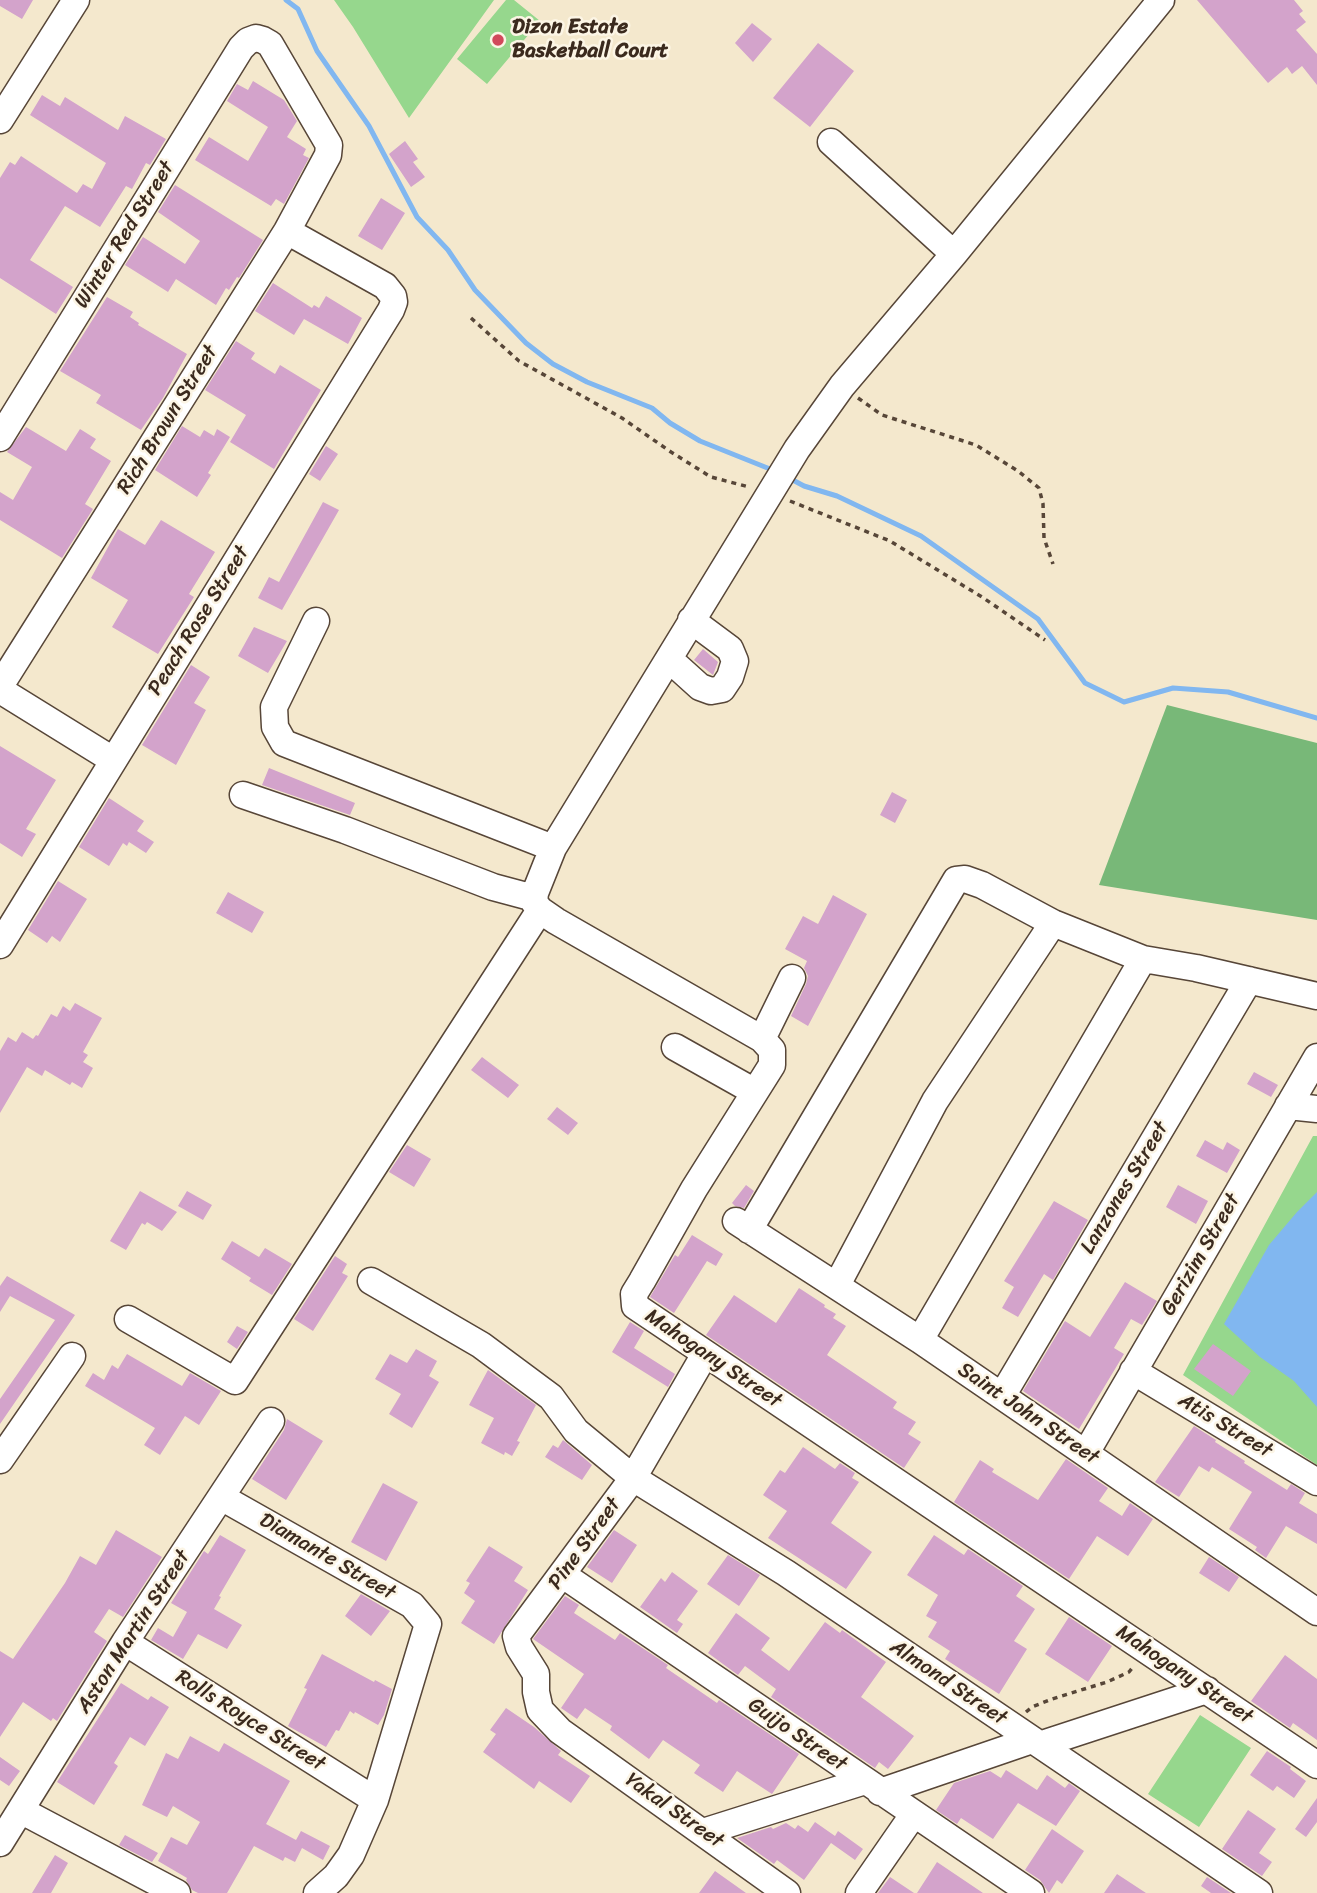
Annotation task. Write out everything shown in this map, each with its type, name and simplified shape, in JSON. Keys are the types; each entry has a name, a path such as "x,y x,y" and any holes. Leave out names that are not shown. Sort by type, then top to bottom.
{"street":[{"path":"0,120 76,0"},
{"path":"128,1319 235,1381 537,904 553,848 797,449 842,386 954,254 1161,0"},
{"name":"Winter Red Street","path":"0,438 241,48 248,41 256,38 270,44 329,145 329,151"},
{"path":"831,142 954,254"},
{"name":"Rich Brown Street","path":"0,688 287,231 329,151"},
{"name":"Peach Rose Street","path":"0,945 391,310 393,296 385,285 287,231"},
{"path":"669,659 700,687 711,691 722,690 730,677 735,662 730,649 691,620"},
{"path":"316,621 274,707 275,727 284,743 553,848"},
{"path":"0,688 113,760"},
{"path":"243,795 345,830 537,904 762,1039 792,978"},
{"name":"Saint John Street","path":"1053,923 982,885 965,879 956,880 742,1225 920,1340 1317,1612"},
{"path":"837,1285 936,1101 1053,923 1143,959 1317,996"},
{"path":"920,1340 1143,959"},
{"name":"Lanzones Street","path":"1002,1396 1249,980"},
{"name":"Mahogany Street","path":"762,1039 772,1050 772,1065 694,1189 634,1294 635,1307 1317,1765"},
{"path":"675,1047 755,1092"},
{"name":"Gerizim Street","path":"1086,1453 1317,1057"},
{"path":"1288,1106 1317,1109"},
{"name":"Almond Street","path":"371,1281 481,1345 551,1397 576,1430 633,1478 786,1573 1259,1893"},
{"name":"Pine Street","path":"560,1731 540,1710 536,1674 519,1647 516,1636 633,1478 705,1354"},
{"path":"0,1460 72,1356"},
{"name":"Atis Street","path":"1133,1371 1317,1482"},
{"name":"Aston Martin Street","path":"0,1843 125,1642 271,1421"},
{"name":"Diamante Street","path":"221,1497 412,1605 428,1624 375,1800"},
{"name":"Guijo Street","path":"563,1575 1031,1893"},
{"name":"Rolls Royce Street","path":"125,1642 375,1800"},
{"path":"704,1832 873,1787 1029,1736 1207,1690"},
{"name":"Yakal Street","path":"560,1731 787,1893"},
{"path":"317,1893 336,1876 351,1855 375,1800"},
{"path":"22,1811 177,1893"},
{"path":"859,1893 913,1815"}],"path":[{"path":"471,318 519,361 622,418 711,477 774,488 890,541 974,591 1045,640"},
{"path":"842,386 882,415 976,445 1018,471 1039,488 1043,504 1044,538 1053,564"},
{"path":"1029,1736 1032,1707 1129,1672 1141,1646"}],"green space":[{"path":"334,0 494,0 409,118"},
{"name":"Dizon Estate Basketball Court","path":"506,0 514,0 540,21 487,84 457,59"},
{"path":"1167,705 1317,743 1317,920 1099,885"},
{"path":"1313,1136 1317,1136 1317,1465 1183,1375"},
{"path":"1200,1715 1251,1748 1199,1827 1148,1794"}],"water":[{"path":"1317,1192 1317,1407 1294,1381 1260,1357 1224,1324 1269,1245"}],"building":[{"path":"0,0 33,0 22,19 0,6"},
{"path":"1197,0 1294,0 1303,11 1299,14 1306,22 1296,30 1317,54 1317,85 1302,66 1292,74 1287,67 1268,83"},
{"path":"752,23 772,39 753,62 735,43"},
{"path":"818,43 854,71 810,127 773,98"},
{"path":"253,81 284,100 297,121 287,137 306,149 303,155 309,158 284,204 276,199 271,206 195,160 209,137 248,161 268,127 227,101 237,84 248,90"},
{"path":"42,95 60,106 65,97 118,130 125,116 166,139 150,165 146,163 132,189 126,186 100,227 65,206 30,260 73,287 56,314 0,278 0,178 10,162 15,165 21,156 77,193 83,184 92,189 106,163 30,115"},
{"path":"405,141 418,159 413,162 425,177 411,187 389,154"},
{"path":"175,185 263,240 239,278 237,277 229,290 226,288 216,305 176,279 168,292 125,265 143,237 185,264 200,241 158,212"},
{"path":"381,198 405,213 382,250 358,236"},
{"path":"273,283 312,308 314,305 319,308 326,296 362,318 348,344 304,319 294,335 255,311"},
{"path":"107,297 133,312 130,317 139,323 138,325 187,354 163,398 141,430 96,403 101,395 60,371"},
{"path":"236,341 255,353 251,359 275,374 280,365 321,390 274,469 230,442 246,415 205,390"},
{"path":"182,426 200,437 204,430 214,436 217,429 230,437 197,497 155,470"},
{"path":"26,427 66,451 80,429 96,439 90,448 111,461 85,504 93,509 62,558 0,520 0,492 13,500 32,467 7,452"},
{"path":"326,446 338,454 320,481 309,474"},
{"path":"323,502 339,510 282,610 258,598 269,577 279,582"},
{"path":"161,520 215,552 189,594 194,597 158,654 112,627 128,600 91,578 118,529 145,545"},
{"path":"254,627 287,641 268,673 238,656"},
{"path":"703,649 718,662 713,675 694,660"},
{"path":"191,665 210,677 194,703 206,710 176,765 142,745"},
{"path":"0,746 56,780 26,829 36,834 22,857 0,843"},
{"path":"269,768 355,803 350,815 262,785"},
{"path":"892,792 907,800 895,823 880,815"},
{"path":"109,798 144,821 137,831 154,842 146,853 129,842 127,846 123,843 109,866 79,847"},
{"path":"58,881 87,899 60,942 52,936 47,943 28,930"},
{"path":"228,892 264,912 252,933 216,913"},
{"path":"833,895 867,914 808,1026 791,1016 806,984 808,976 804,968 807,961 785,949 803,916 818,924"},
{"path":"75,1003 102,1018 83,1052 88,1055 83,1062 93,1068 82,1088 72,1082 70,1085 45,1070 42,1076 27,1067 0,1113 0,1051 8,1037 16,1042 22,1032 33,1039 38,1036 51,1014 57,1017 63,1006 70,1011"},
{"path":"482,1057 519,1085 508,1098 471,1070"},
{"path":"1254,1072 1278,1085 1271,1097 1247,1084"},
{"path":"557,1107 578,1123 568,1135 547,1119"},
{"path":"1205,1140 1223,1150 1227,1142 1240,1150 1227,1173 1196,1156"},
{"path":"407,1145 431,1159 414,1187 389,1172"},
{"path":"746,1185 754,1191 744,1208 735,1206 732,1203"},
{"path":"1178,1185 1208,1201 1196,1224 1166,1207"},
{"path":"140,1191 177,1212 162,1231 147,1222 145,1225 142,1223 126,1250 110,1241"},
{"path":"187,1191 212,1205 203,1220 178,1206"},
{"path":"1054,1201 1088,1220 1053,1280 1044,1274 1018,1317 1002,1308 1014,1287 1004,1281"},
{"path":"692,1235 723,1254 716,1266 707,1261 674,1313 650,1297 675,1255 678,1257"},
{"path":"232,1241 259,1257 265,1248 292,1264 272,1295 221,1259"},
{"path":"335,1256 347,1264 342,1273 348,1276 313,1331 294,1319"},
{"path":"7,1276 75,1315 0,1424 0,1399 55,1320 10,1296 0,1312 0,1286"},
{"path":"1125,1282 1157,1301 1142,1325 1131,1319 1114,1348 1124,1354 1079,1429 1023,1391 1065,1321 1090,1337"},
{"path":"799,1288 825,1305 824,1307 836,1314 833,1318 846,1326 827,1355 897,1402 893,1408 916,1422 908,1434 921,1442 904,1468 706,1335 734,1295 776,1323"},
{"path":"630,1322 644,1331 634,1348 675,1374 668,1387 612,1352"},
{"path":"237,1326 248,1332 237,1349 227,1342"},
{"path":"1213,1344 1251,1371 1233,1396 1194,1369"},
{"path":"416,1349 437,1361 429,1376 439,1382 412,1428 389,1414 401,1394 375,1379 390,1354 407,1363"},
{"path":"127,1354 182,1386 190,1373 221,1391 199,1425 185,1416 160,1455 144,1445 155,1428 85,1386 93,1373 104,1380 112,1365 118,1369"},
{"path":"488,1370 536,1405 512,1456 505,1452 504,1455 481,1443 494,1418 469,1405"},
{"path":"287,1419 323,1441 286,1500 252,1479 284,1430"},
{"path":"1194,1426 1245,1461 1244,1463 1287,1490 1291,1484 1305,1493 1299,1503 1317,1514 1317,1544 1286,1526 1266,1558 1255,1550 1257,1547 1229,1529 1252,1492 1212,1467 1209,1472 1199,1466 1179,1497 1155,1482"},
{"path":"563,1440 592,1465 582,1480 545,1457 553,1445 558,1448"},
{"path":"803,1447 835,1469 840,1463 855,1473 852,1478 859,1482 831,1523 872,1552 846,1589 768,1538 787,1511 763,1495 780,1470 785,1473"},
{"path":"1066,1459 1108,1488 1099,1501 1122,1516 1130,1503 1153,1519 1128,1556 1097,1536 1069,1579 954,1502 980,1460 994,1469 992,1472 1038,1500"},
{"path":"383,1483 418,1502 386,1561 351,1542"},
{"path":"116,1530 162,1557 123,1617 109,1609 94,1632 107,1641 57,1721 53,1718 51,1721 23,1702 0,1737 0,1651 13,1659 65,1583 80,1556 96,1565"},
{"path":"614,1530 637,1545 612,1583 587,1567"},
{"path":"220,1535 246,1550 214,1609 242,1625 227,1649 198,1634 183,1659 151,1640 158,1628 173,1637 187,1612 171,1603 204,1551 208,1554"},
{"path":"934,1535 964,1555 968,1549 1023,1586 1016,1596 1035,1609 1014,1641 1027,1649 999,1694 945,1659 950,1651 928,1637 937,1622 926,1616 938,1595 907,1575"},
{"path":"489,1546 523,1567 514,1581 528,1590 494,1644 461,1623 475,1601 464,1593 470,1583 466,1581"},
{"path":"728,1555 760,1575 739,1606 707,1584"},
{"path":"1209,1557 1239,1577 1229,1592 1199,1573"},
{"path":"672,1572 698,1591 677,1620 683,1624 677,1633 640,1607 661,1578 665,1582"},
{"path":"361,1594 390,1611 371,1636 345,1616"},
{"path":"565,1596 579,1605 574,1613 615,1640 620,1633 668,1665 666,1668 717,1703 719,1700 799,1754 772,1794 737,1771 723,1792 694,1773 700,1765 663,1740 649,1759 610,1730 612,1726 585,1708 577,1719 561,1708 584,1674 533,1639"},
{"path":"736,1613 770,1638 761,1650 789,1671 825,1622 840,1633 842,1630 886,1662 861,1697 914,1736 888,1769 879,1762 875,1768 771,1697 776,1689 745,1666 738,1675 708,1653"},
{"path":"1069,1617 1112,1646 1088,1682 1045,1654"},
{"path":"322,1654 392,1689 378,1725 350,1711 326,1747 288,1726"},
{"path":"1285,1655 1317,1679 1317,1740 1293,1723 1290,1728 1251,1701"},
{"path":"121,1683 148,1700 151,1696 169,1707 145,1746 130,1737 114,1763 118,1766 94,1805 57,1782"},
{"path":"506,1708 534,1727 561,1751 558,1755 590,1776 571,1803 539,1781 534,1789 483,1752 496,1734 490,1730"},
{"path":"190,1736 219,1752 224,1743 290,1781 266,1824 296,1840 301,1831 330,1846 323,1860 302,1848 295,1862 285,1857 283,1861 254,1846 227,1893 198,1893 192,1890 187,1878 158,1861 171,1837 187,1845 200,1822 173,1806 167,1817 142,1805 166,1753 178,1759"},
{"path":"1267,1751 1306,1781 1294,1798 1277,1786 1273,1791 1250,1775"},
{"path":"0,1757 20,1771 9,1786 0,1780"},
{"path":"1006,1770 1037,1790 1047,1775 1065,1788 1069,1783 1080,1791 1056,1826 1018,1803 993,1839 961,1818 957,1824 936,1810 954,1783 990,1771 1001,1778"},
{"path":"1317,1798 1317,1822 1306,1837 1295,1829"},
{"path":"1248,1810 1276,1829 1259,1853 1272,1862 1262,1876 1222,1849"},
{"path":"815,1822 835,1836 838,1831 863,1849 855,1860 831,1843 804,1880 777,1860 774,1864 737,1838 786,1823 795,1829 798,1825 808,1832"},
{"path":"1052,1829 1084,1851 1062,1884 1057,1880 1049,1893 1040,1880 1025,1870"},
{"path":"125,1835 158,1853 152,1862 119,1845"},
{"path":"55,1855 68,1863 51,1893 32,1893"},
{"path":"937,1862 983,1893 917,1893"},
{"path":"715,1871 746,1893 699,1893"},
{"path":"1117,1874 1146,1893 1104,1893"},
{"path":"890,1877 914,1893 878,1893"},
{"path":"1207,1877 1231,1893 1211,1893 1201,1886"}],"waterway":[{"path":"286,0 298,9 317,51 369,126 417,217 448,250 475,290 526,343 553,364 587,382 652,408 670,423 700,441 775,471"},
{"path":"789,478 804,486 837,496 921,536 1038,619 1085,683 1124,702 1173,688 1228,692 1317,718"}],"place":[{"name":"Dizon Estate Basketball Court","path":"498,40"}]}
